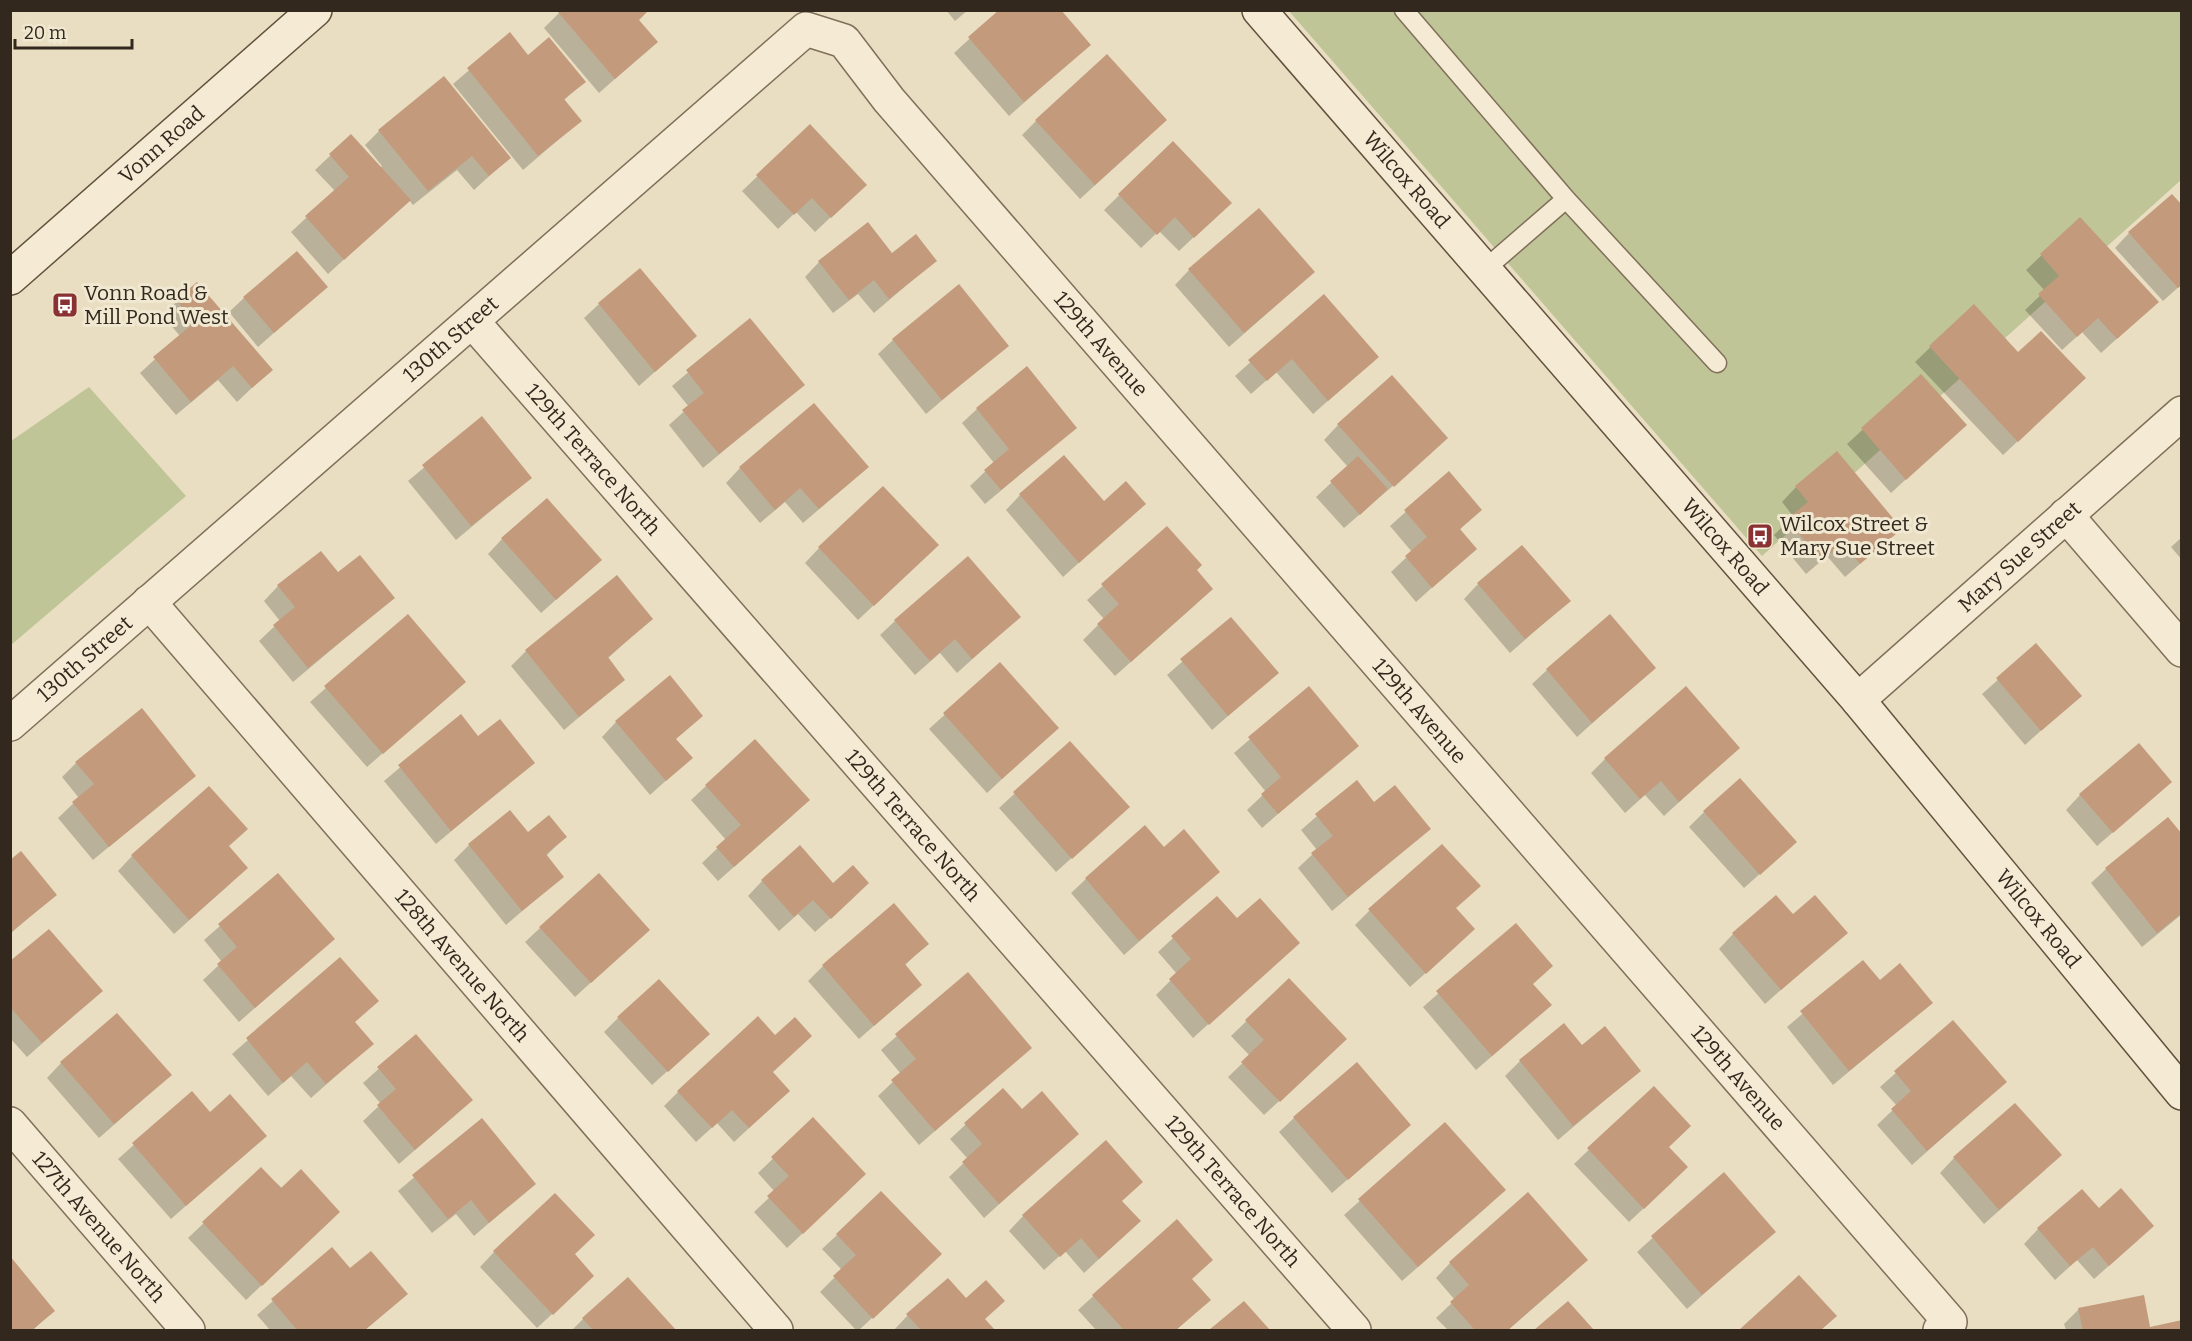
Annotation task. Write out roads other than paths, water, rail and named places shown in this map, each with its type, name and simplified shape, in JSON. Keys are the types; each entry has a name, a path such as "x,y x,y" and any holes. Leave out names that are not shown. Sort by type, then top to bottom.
{"street":[{"name":"Vonn Road","path":"10,278 315,10"},
{"name":"Wilcox Road","path":"1259,10 1858,700 2181,1093"},
{"name":"130th Street","path":"10,724 806,29 844,41 890,100"},
{"name":"129th Avenue","path":"890,100 1945,1326"},
{"name":"129th Terrace North","path":"472,321 1354,1330"},
{"name":"Mary Sue Street","path":"1858,700 2181,412"},
{"path":"2066,515 2181,650"},
{"name":"128th Avenue North","path":"149,602 776,1330"},
{"name":"127th Avenue North","path":"10,1124 188,1330"}],"lane":[{"path":"1404,10 1566,199 1717,363"},
{"path":"1484,270 1566,199"}],"place":[{"name":"Vonn Road & Mill Pond West","path":"65,305"},
{"name":"Wilcox Street & Mary Sue Street","path":"1760,536"}]}
